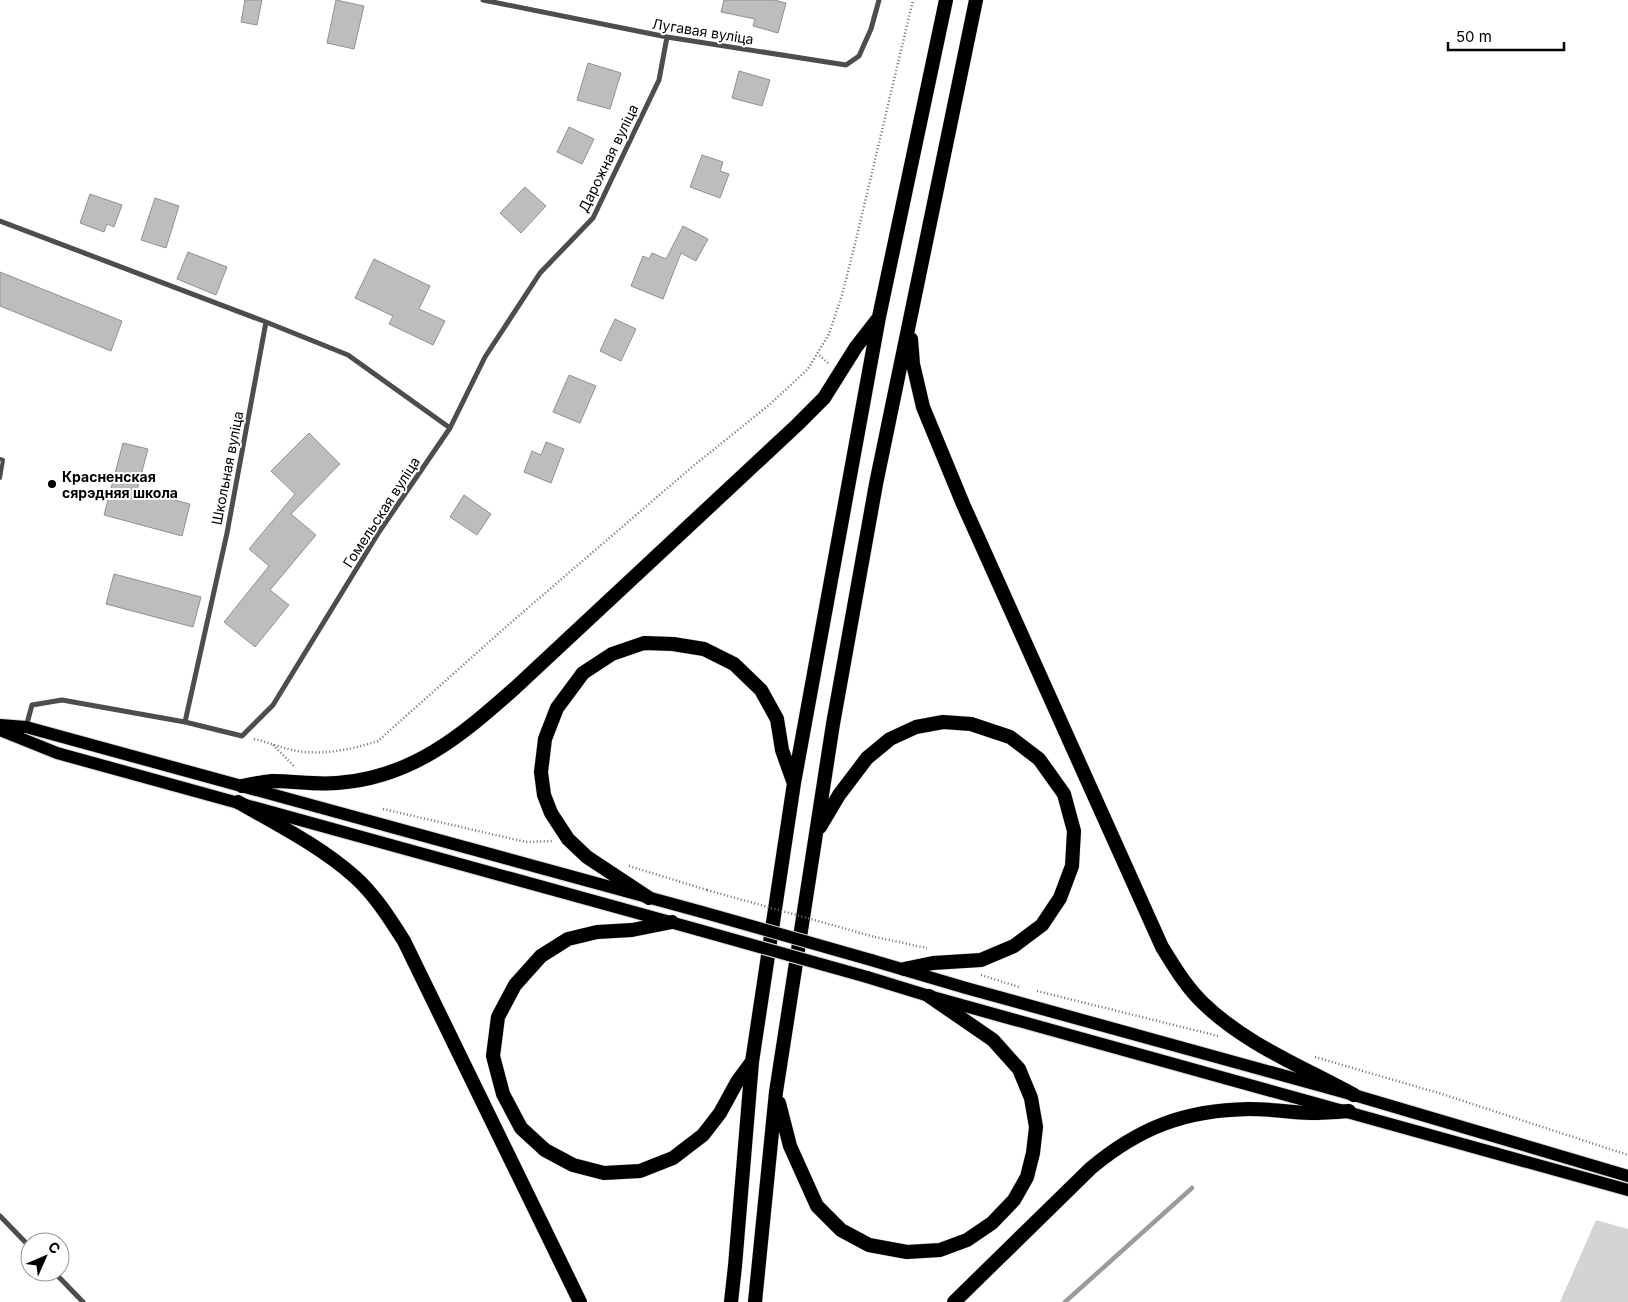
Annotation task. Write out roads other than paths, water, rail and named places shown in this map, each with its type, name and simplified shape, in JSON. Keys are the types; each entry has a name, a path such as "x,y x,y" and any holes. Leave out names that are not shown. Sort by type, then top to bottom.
{"highway":[{"path":"730,1302 736,1256 752,1062 794,783 879,317 946,0"},
{"path":"755,1302 776,1092 835,714 876,484 976,0"},
{"path":"242,786 269,782 339,783 380,776 413,764 467,730 515,688 798,425 824,398 856,347 879,317"},
{"path":"910,325 913,364 923,407 963,504 1162,947 1180,975 1202,1003 1233,1028 1255,1043 1354,1095"},
{"path":"649,898 587,857 568,839 551,813 544,795 541,772 545,739 557,708 583,673 612,654 644,643 673,644 704,649 734,664 761,690 777,719 782,750 794,783"},
{"path":"815,835 839,795 867,758 890,739 916,728 943,722 971,724 1010,737 1039,759 1064,794 1074,831 1072,866 1060,898 1042,925 1014,946 981,960 933,963 904,969"},
{"path":"238,802 323,853 356,878 382,907 404,941 580,1302"},
{"path":"672,922 632,930 597,932 568,939 541,956 515,985 498,1018 493,1056 503,1094 521,1128 545,1150 573,1164 604,1173 640,1171 673,1158 703,1134 720,1113 737,1082 752,1062"},
{"path":"776,1092 790,1146 817,1206 841,1230 869,1245 907,1252 940,1250 968,1240 992,1223 1014,1200 1027,1177 1033,1153 1036,1127 1031,1098 1018,1069 992,1040 929,996"},
{"path":"954,1302 1091,1168 1109,1153 1152,1128 1198,1113 1222,1110 1251,1109 1310,1113 1349,1111"}],"main road":[{"path":"0,725 26,727 702,912 966,988 1354,1095 1628,1176"},
{"path":"0,730 57,753 672,922 929,996 1349,1111 1628,1190"}],"street":[{"name":"Лугавая вуліца","path":"483,0 667,37 846,65 859,56 871,29 880,0"},
{"name":"Дарожная вуліца","path":"450,428 484,357 540,273 593,218 658,80 667,37"},
{"path":"0,221 348,355 450,428"},
{"name":"Школьная вуліца","path":"185,722 227,533 266,322"},
{"name":"Гомельская вуліца","path":"185,722 242,736 273,706 379,532 450,428"},
{"path":"26,727 32,705 62,700 185,722"},
{"path":"0,1216 20,1237"},
{"path":"64,1282 84,1302"}],"lane":[{"path":"0,459 3,460 0,478"}],"waterway":[{"path":"1065,1302 1192,1188"}],"place":[{"name":"Красненская сярэдняя школа","path":"52,484"}]}
